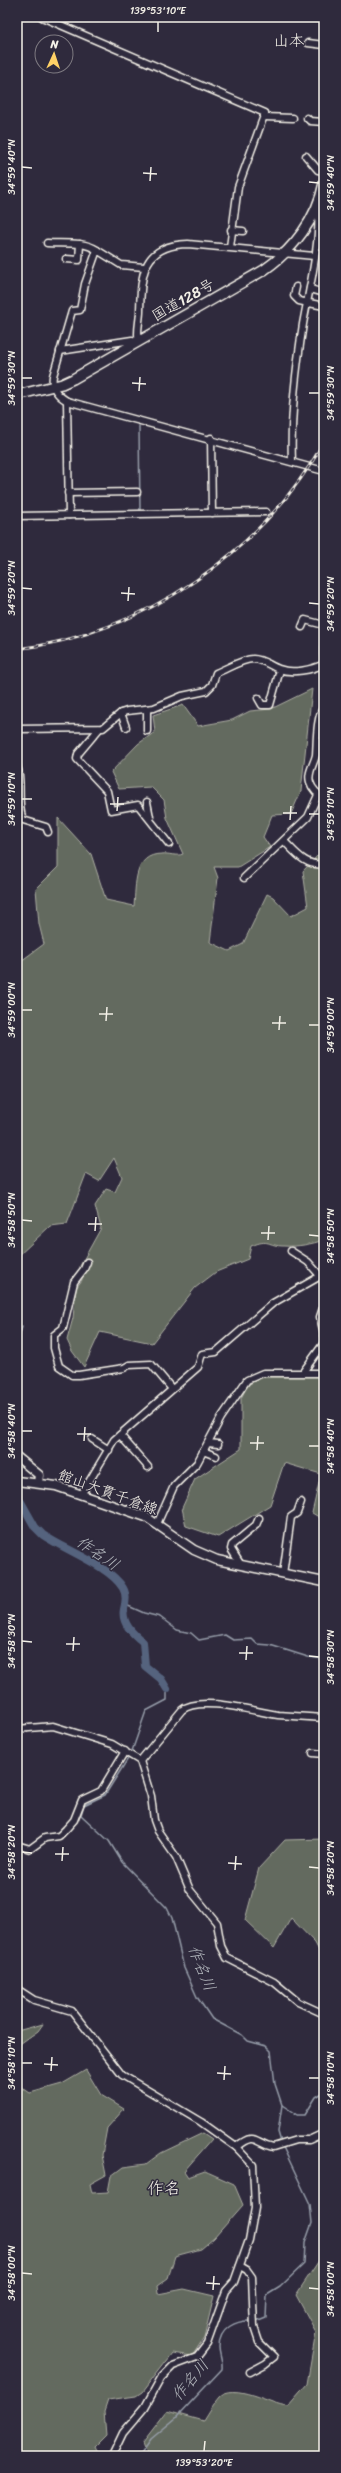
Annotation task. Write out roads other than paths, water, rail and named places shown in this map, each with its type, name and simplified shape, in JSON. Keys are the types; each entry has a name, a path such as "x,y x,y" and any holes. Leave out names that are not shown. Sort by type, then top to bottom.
{"highway":[{"name":"国道128号","path":"17,395 53,387 90,370 255,275 285,253 302,233 322,197 324,183"}],"main road":[{"name":"館山大貫千倉線","path":"17,1457 37,1472 39,1476 38,1483"},
{"name":"館山大貫千倉線","path":"17,1481 38,1483 82,1495 157,1524 194,1550 217,1560 324,1582"}],"street":[{"path":"42,17 265,112 238,187 230,247"},
{"path":"308,43 324,45"},
{"path":"264,117 293,118"},
{"path":"307,118 310,121 324,122"},
{"path":"306,156 318,170 324,171"},
{"path":"292,461 296,385 319,214 317,206"},
{"path":"232,230 243,231"},
{"path":"47,243 80,244 91,246 121,265 144,267"},
{"path":"66,259 79,260 80,244"},
{"path":"60,351 132,340 138,342 140,294 144,267 151,257 171,245 188,244 230,247 314,256"},
{"path":"97,250 85,284 80,310 72,311 52,376 53,387 58,394 67,401 211,438 324,471"},
{"path":"296,287 295,298 308,303 324,306"},
{"path":"310,289 324,292"},
{"path":"67,401 69,515"},
{"path":"211,438 212,513"},
{"path":"68,494 137,492"},
{"path":"17,516 266,512"},
{"path":"302,627 305,620 324,625"},
{"path":"324,647 324,655"},
{"path":"17,729 99,729 106,726 120,713 147,709 182,696 206,690 212,685 216,673 250,660 265,661 280,670 309,669 324,664"},
{"path":"258,698 262,705 270,705 280,670"},
{"path":"244,878 308,817 321,796 310,778 316,756 316,738 324,707"},
{"path":"146,731 147,709"},
{"path":"120,713 126,727"},
{"path":"99,729 78,754 77,759 107,791 111,810 138,805 153,826 165,836 169,844"},
{"path":"17,766 21,782 18,800 23,820 46,827 48,832"},
{"path":"148,802 148,810 153,826"},
{"path":"284,841 302,859 313,864 324,864"},
{"path":"82,1495 120,1434 198,1367 202,1354 216,1352 273,1303 323,1276 308,1262 290,1252"},
{"path":"87,1262 84,1269 74,1282 63,1328 54,1335 54,1348 59,1366 72,1374 79,1375 124,1368 129,1365 151,1364 172,1389"},
{"path":"324,1305 320,1317 324,1334"},
{"path":"303,1372 324,1343"},
{"path":"157,1524 174,1486 197,1463 221,1418 247,1380 263,1373 324,1373"},
{"path":"120,1434 148,1467"},
{"path":"92,1439 109,1450"},
{"path":"208,1442 218,1444"},
{"path":"203,1451 216,1456"},
{"path":"283,1574 291,1517 297,1513 300,1502"},
{"path":"241,1565 231,1549 232,1545 256,1525 259,1518"},
{"path":"138,1759 182,1710 190,1705 228,1707 277,1715 324,1718"},
{"path":"17,1730 53,1726 112,1744 138,1759 151,1796 154,1820 158,1831 176,1857 190,1890 217,1923 220,1946 227,1958 274,1982 298,2002 324,2014"},
{"path":"17,1845 25,1849 30,1848 45,1838 59,1836 74,1820 82,1800 101,1791 127,1752"},
{"path":"313,1753 324,1754"},
{"path":"17,1989 34,2000 72,2011 122,2075 201,2122 236,2147 251,2161 254,2169 253,2226 234,2282 226,2291 205,2347 197,2356 173,2366 161,2378 145,2407 123,2433 112,2456"},
{"path":"236,2147 250,2138 261,2140 269,2146 309,2140 324,2133"},
{"path":"240,2266 248,2270 252,2277 254,2327 259,2342 274,2357 250,2372"}],"waterway":[{"path":"139,426 140,511"},
{"path":"17,1343 22,1327"},
{"name":"作名川","path":"17,1495 35,1527 43,1535 98,1566 117,1580 123,1588 126,1596 124,1619 132,1632 143,1642 145,1666 161,1679 167,1689"},
{"path":"126,1605 144,1613 160,1617 177,1630 191,1633 199,1640 225,1635 233,1640 252,1639 257,1644 270,1645 308,1657 324,1659"},
{"name":"作名川","path":"131,1754 146,1711 167,1700 167,1689"},
{"name":"作名川","path":"129,1757 105,1795 84,1805 81,1815 109,1841 122,1862 167,1908 172,1918 184,1968 197,1997 212,2019 242,2035 248,2041 266,2046 271,2051 275,2084 282,2105 278,2132 281,2142"},
{"path":"282,2105 297,2115 305,2115 316,2097 324,2092"},
{"name":"作名川","path":"256,2322 266,2318 267,2295 280,2287 304,2264 305,2243 312,2223 310,2204 282,2145"},
{"name":"作名川","path":"139,2456 151,2439 176,2418 222,2369 219,2347 220,2340 225,2330 240,2322 252,2321"}],"railway":[{"path":"17,649 64,640 110,626 154,606 195,581 233,552 267,519 298,482 324,442"}],"district":[{"name":"山本","path":"289,40"},
{"name":"作名","path":"164,2188"}]}
